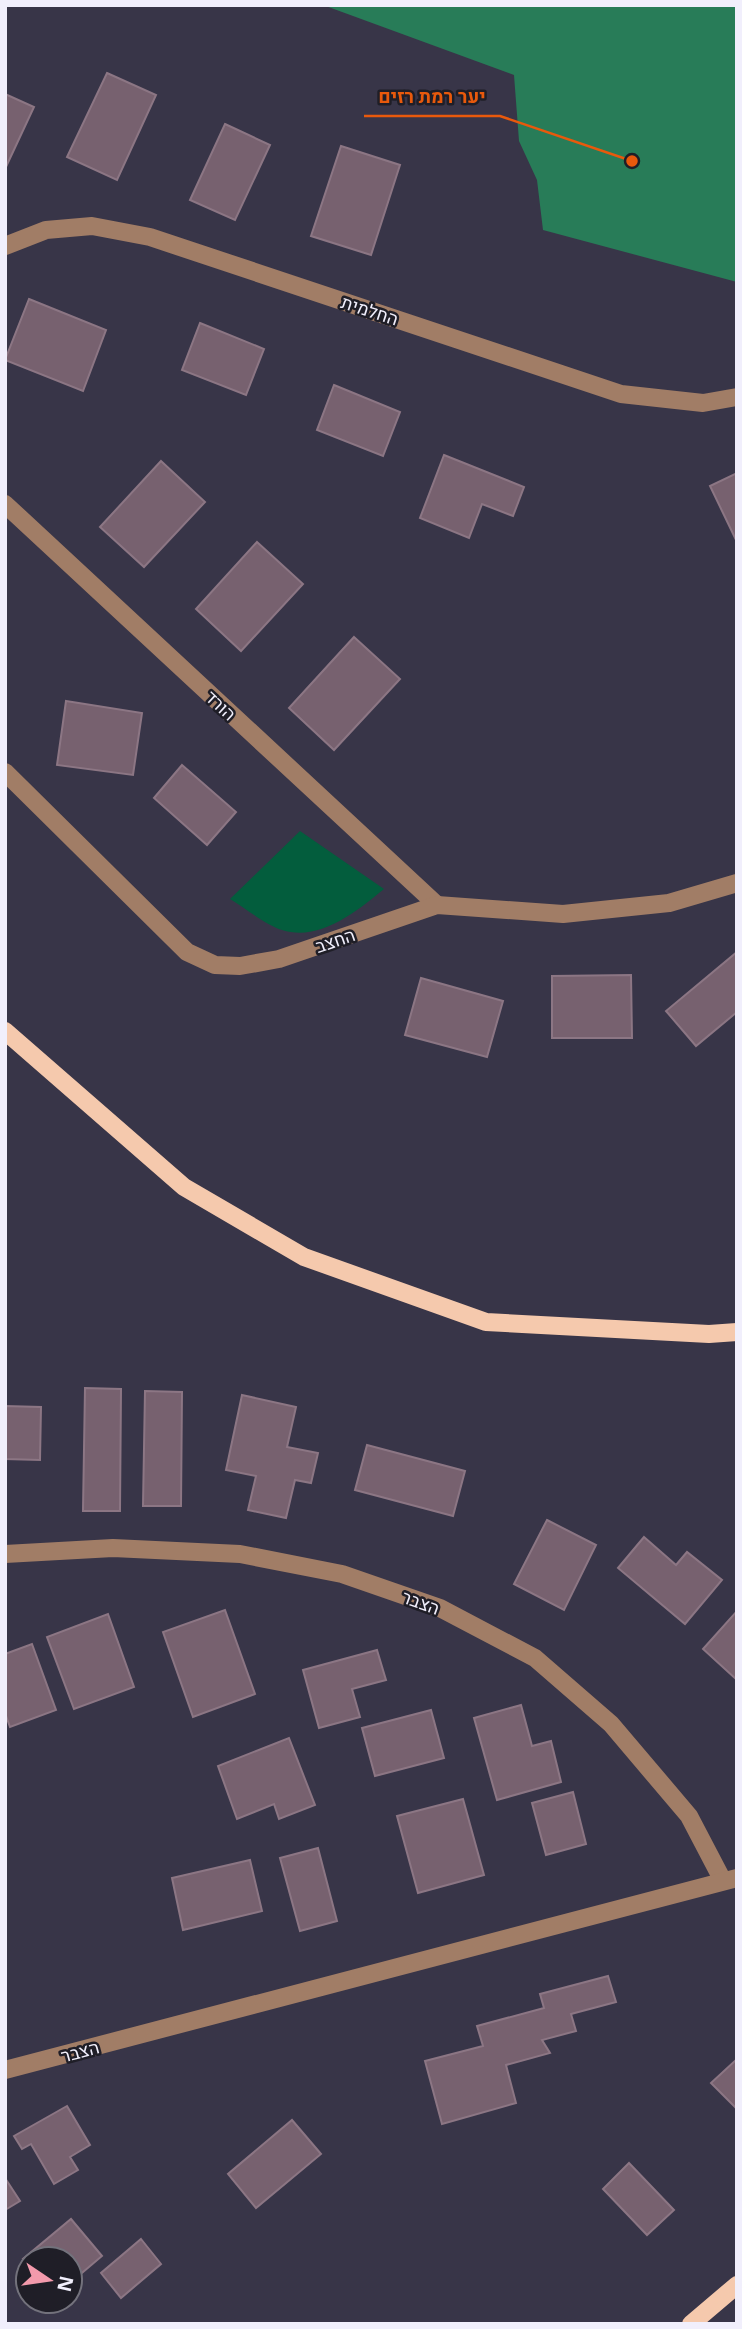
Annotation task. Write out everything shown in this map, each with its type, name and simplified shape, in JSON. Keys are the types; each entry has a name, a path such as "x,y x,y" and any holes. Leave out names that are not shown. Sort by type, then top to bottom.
{"main road":[{"path":"5,1031 184,1187 304,1257 486,1322 709,1335 737,1332"},
{"path":"691,2324 737,2284"}],"street":[{"name":"החלמית","path":"5,246 47,230 92,226 150,237 621,394 703,403 737,397"},
{"name":"הורד","path":"5,504 437,905"},
{"name":"החצב","path":"5,772 187,952 215,965 240,966 279,959 437,905 563,914 668,903 737,883"},
{"name":"הצבר","path":"5,1554 113,1548 240,1554 342,1574 440,1608 535,1658 611,1724 689,1816 730,1880 5,2070"}],"green space":[{"path":"323,5 737,5 737,282 543,230 537,180 519,141 514,75"},
{"path":"300,831 384,889 337,922 310,932 296,933 276,928 230,899"}],"building":[{"path":"107,73 156,95 117,180 67,157"},
{"path":"5,94 34,107 5,169"},
{"path":"225,124 270,145 235,220 190,200"},
{"path":"341,146 400,165 371,255 311,236"},
{"path":"29,299 106,330 83,391 5,360"},
{"path":"200,323 264,349 246,395 182,370"},
{"path":"334,385 400,412 383,456 317,430"},
{"path":"444,455 524,487 513,516 482,504 469,538 420,518"},
{"path":"161,461 205,502 144,567 100,527"},
{"path":"737,473 737,542 710,486"},
{"path":"257,542 303,584 241,651 196,609"},
{"path":"354,637 400,679 334,750 289,708"},
{"path":"66,701 142,713 133,775 57,765"},
{"path":"182,765 236,812 207,845 154,798"},
{"path":"737,952 737,1012 696,1046 666,1011"},
{"path":"631,975 632,1038 552,1038 552,976"},
{"path":"421,978 503,1001 487,1057 405,1035"},
{"path":"85,1388 121,1389 120,1511 83,1511"},
{"path":"145,1391 182,1392 181,1506 143,1506"},
{"path":"242,1395 296,1407 287,1447 318,1453 311,1483 295,1480 286,1518 248,1510 256,1476 226,1470"},
{"path":"5,1406 41,1407 40,1460 5,1459"},
{"path":"367,1445 465,1471 453,1516 355,1490"},
{"path":"547,1520 596,1545 564,1610 514,1584"},
{"path":"644,1537 676,1565 687,1552 722,1580 685,1624 618,1568"},
{"path":"225,1610 255,1694 193,1717 163,1632"},
{"path":"737,1611 737,1680 703,1649"},
{"path":"108,1614 134,1687 74,1709 47,1637"},
{"path":"32,1644 56,1710 10,1727 5,1713 5,1654"},
{"path":"377,1650 386,1680 352,1689 360,1717 319,1728 303,1670"},
{"path":"521,1705 532,1746 551,1741 561,1782 497,1800 474,1718"},
{"path":"431,1710 444,1758 375,1776 362,1728"},
{"path":"289,1738 315,1805 279,1819 274,1804 237,1819 218,1766"},
{"path":"573,1792 586,1844 546,1855 532,1803"},
{"path":"463,1799 484,1875 418,1893 397,1816"},
{"path":"318,1848 337,1921 300,1931 280,1858"},
{"path":"250,1860 262,1911 183,1930 172,1878"},
{"path":"608,1976 616,2002 571,2014 576,2031 542,2040 550,2053 506,2065 516,2103 442,2124 425,2061 483,2046 477,2026 544,2008 540,1994"},
{"path":"737,2059 737,2109 711,2083"},
{"path":"67,2106 90,2145 70,2157 78,2170 54,2184 31,2144 22,2149 14,2136"},
{"path":"292,2120 321,2154 256,2208 228,2174"},
{"path":"629,2163 674,2210 647,2235 603,2189"},
{"path":"5,2178 20,2201 5,2210"},
{"path":"71,2219 102,2256 84,2271 84,2245 40,2245"},
{"path":"141,2239 161,2264 121,2298 101,2273"}],"place":[{"name":"יער רמת רזים","path":"632,161"}]}
